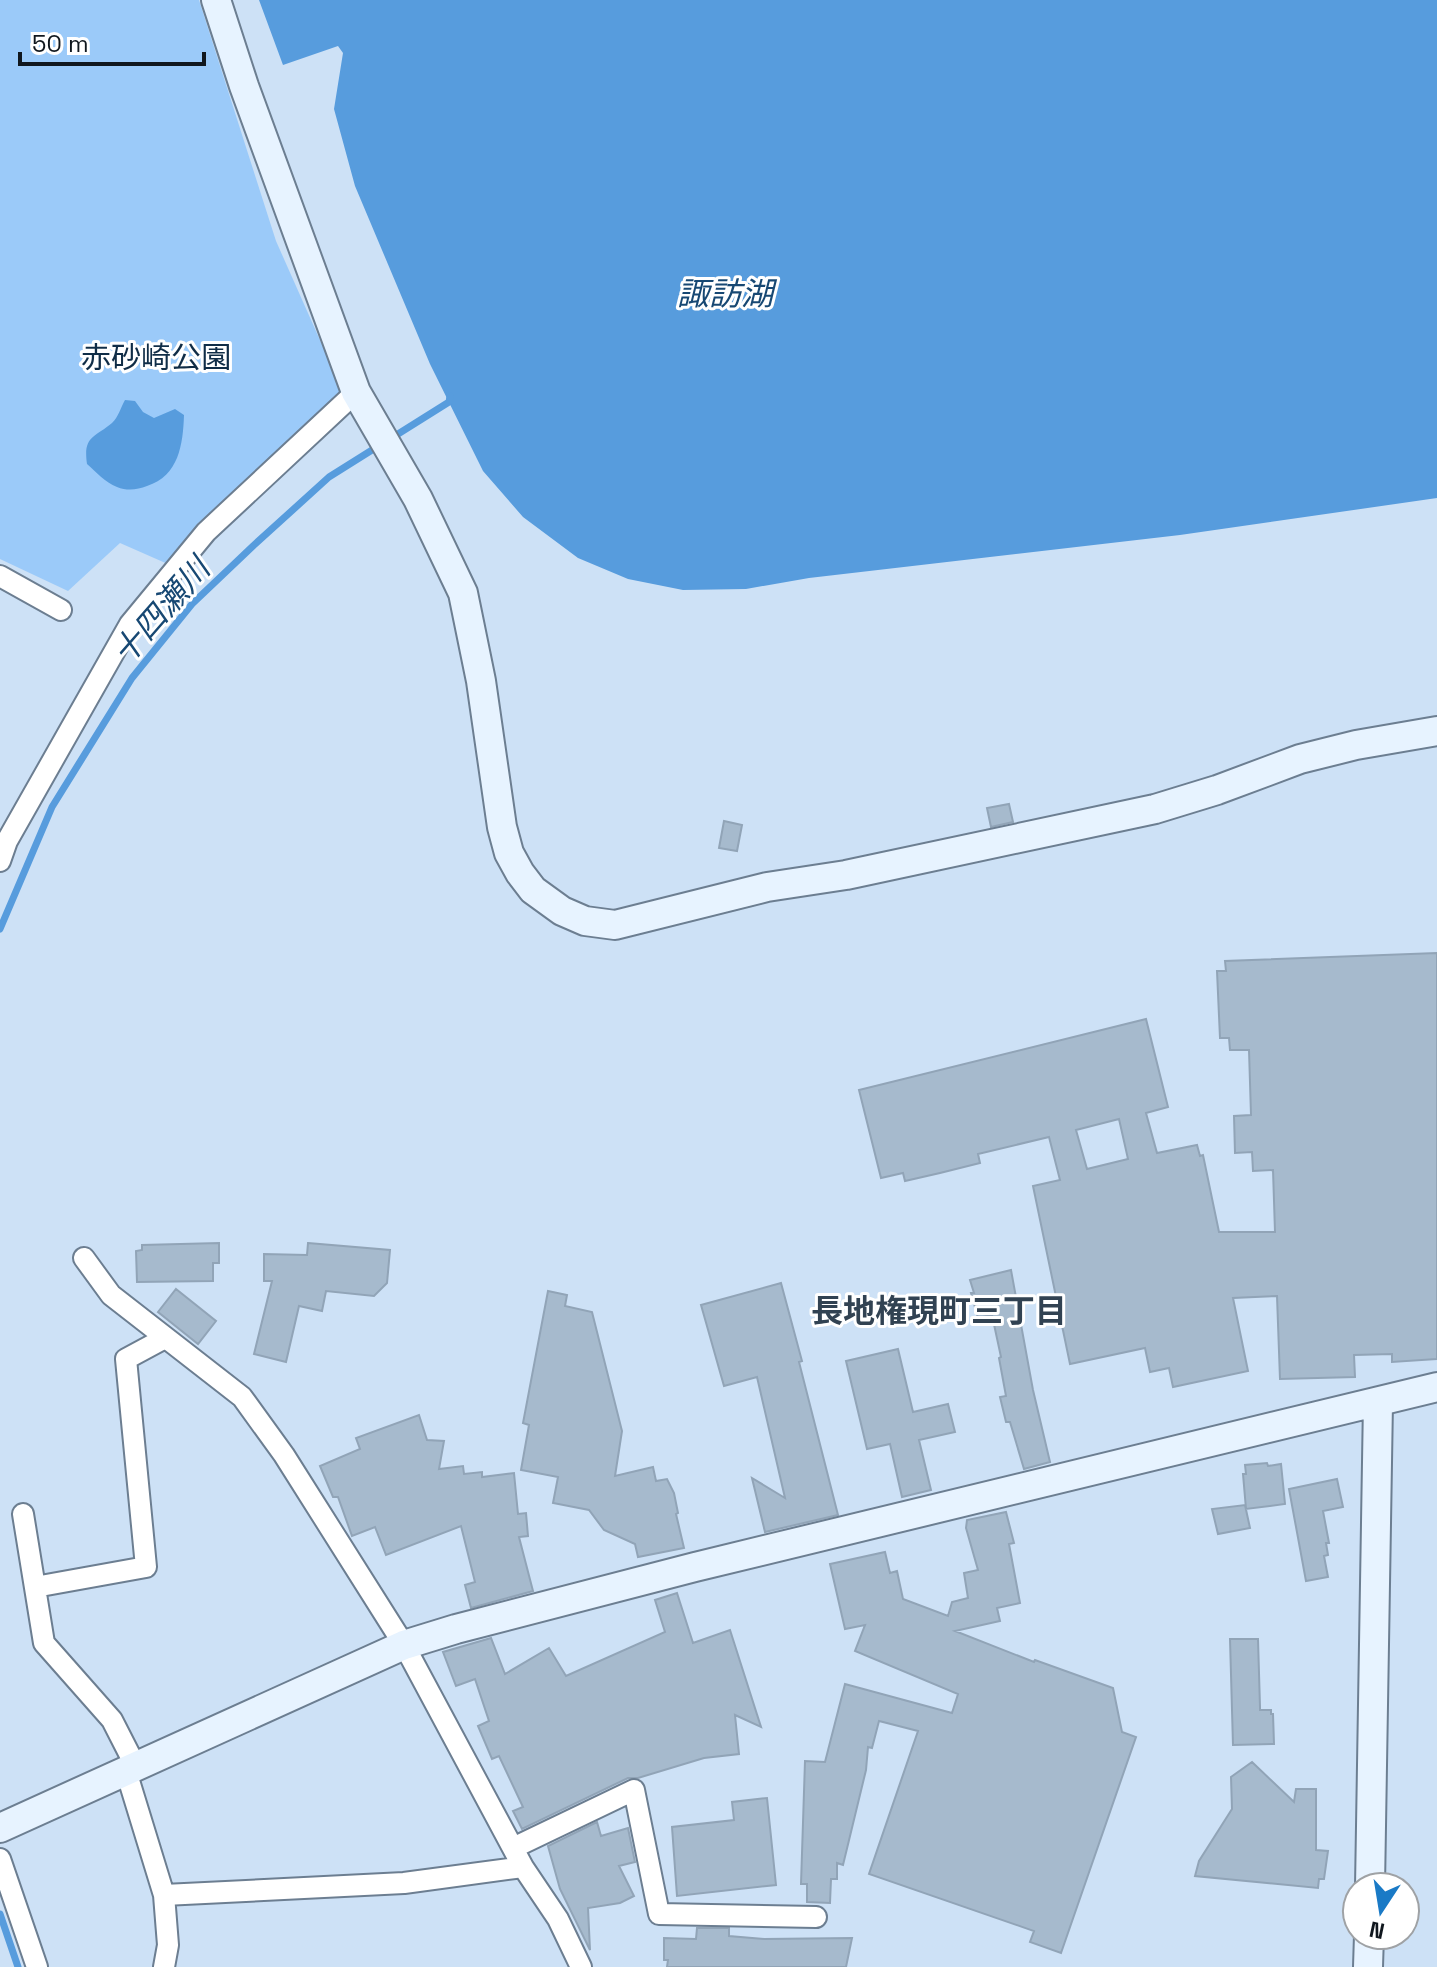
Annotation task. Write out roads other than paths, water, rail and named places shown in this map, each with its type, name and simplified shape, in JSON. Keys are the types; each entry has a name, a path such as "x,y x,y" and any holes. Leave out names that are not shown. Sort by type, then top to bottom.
{"street":[{"path":"216,0 244,86 360,400 440,542 463,593 509,853 533,890 562,911 585,921 615,925 767,887 846,875 1155,809 1300,759 1356,745 1437,731"},
{"path":"0,861 7,841 130,624 206,532 360,400"},
{"path":"0,576 61,610"},
{"path":"84,1258 111,1295 242,1397 284,1455 404,1645 523,1867 558,1919 581,1967"},
{"path":"35,1587 146,1567 126,1359 165,1338"},
{"path":"0,1828 404,1645 456,1629 695,1567 1437,1387"},
{"path":"1370,1871 1378,1402"},
{"path":"23,1514 44,1643 112,1720 131,1769 164,1895 168,1945 164,1967"},
{"path":"513,1848 634,1790 659,1914 816,1917"},
{"path":"0,1859 37,1967"},
{"path":"164,1895 404,1883 523,1867"}],"water":[{"name":"諏訪湖","path":"259,0 1437,0 1437,498 1180,535 809,578 746,589 683,590 628,579 578,558 523,517 483,471 430,364 355,186 334,109 343,53 338,46 283,65"},
{"path":"125,400 135,401 143,412 154,418 175,409 184,415 180,448 173,467 158,481 136,489 113,485 87,464 88,443 114,421"}],"waterway":[{"name":"十四瀬川","path":"390,439 449,402 450,396"},
{"name":"十四瀬川","path":"0,929 52,807 132,678 192,604 253,546 329,477 380,445"},
{"name":"十四瀬川","path":"0,1914 18,1967"}],"district":[{"name":"長地権現町三丁目","path":"939,1311"}],"park label":[{"name":"赤砂崎公園","path":"156,357"}]}
